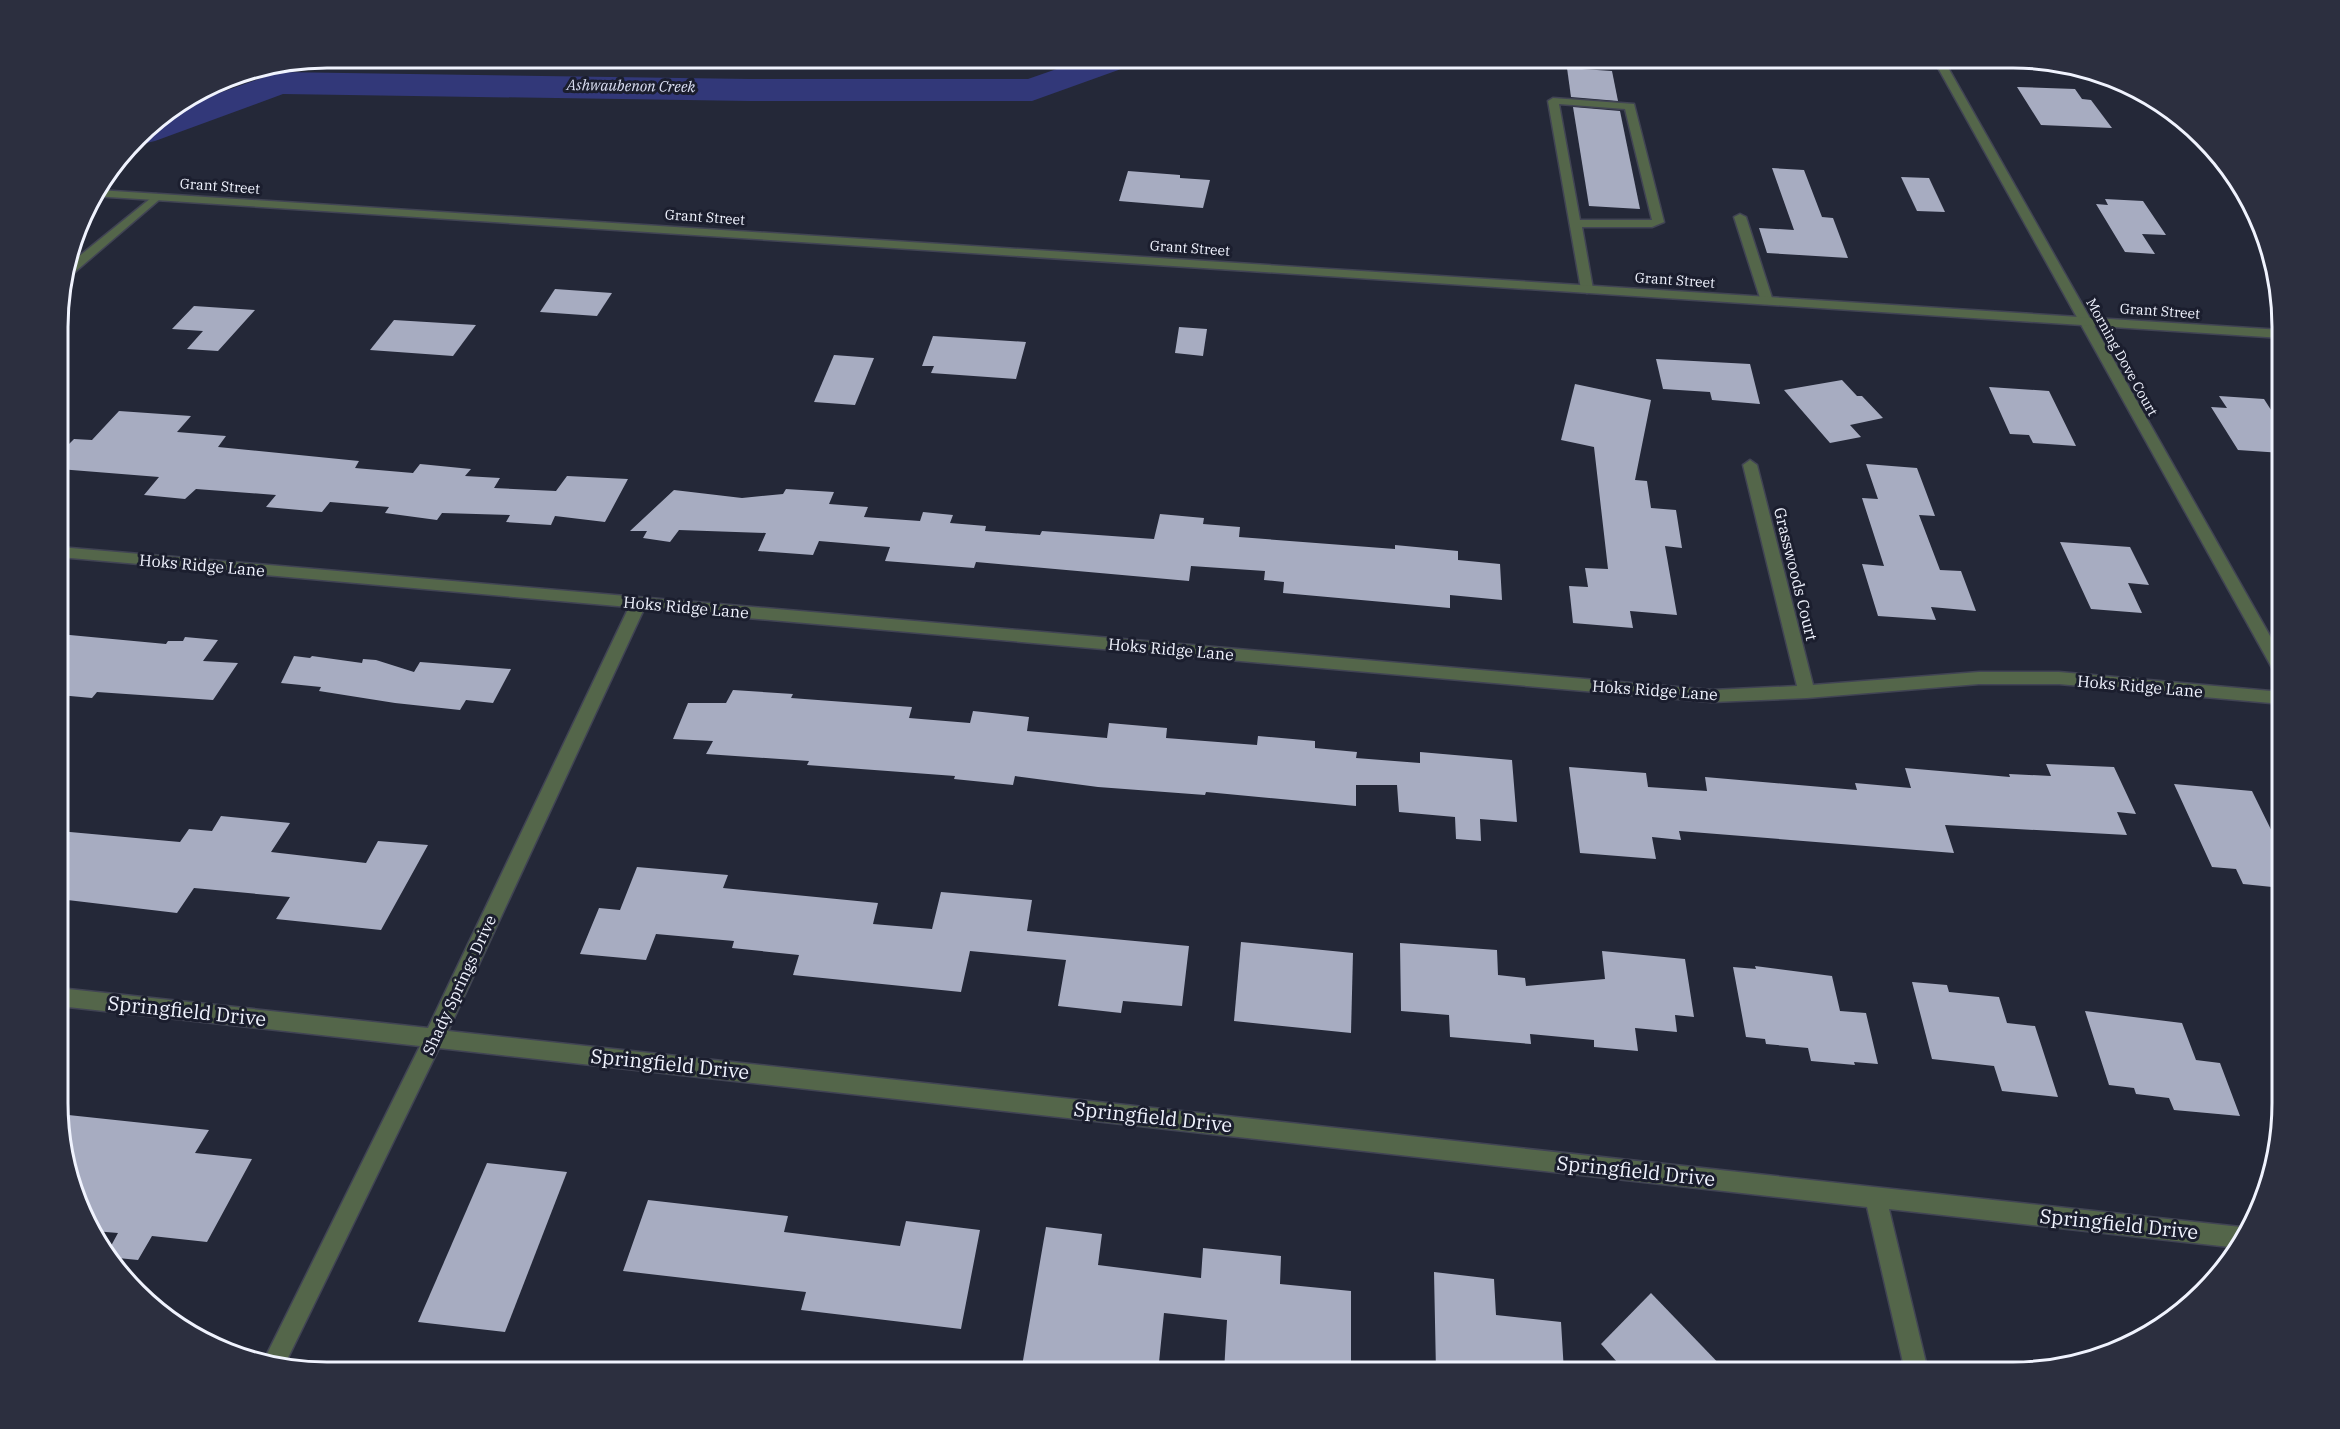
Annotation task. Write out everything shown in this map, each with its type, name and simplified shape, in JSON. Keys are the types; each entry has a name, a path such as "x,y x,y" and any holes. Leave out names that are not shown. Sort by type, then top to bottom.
{"street":[{"name":"Morning Dove Court","path":"1943,68 2272,653"},
{"path":"1575,223 1652,224 1658,222 1630,106 1553,101 1575,223 1587,289"},
{"name":"Grant Street","path":"104,194 2272,333"},
{"path":"75,265 156,197"},
{"path":"1740,217 1767,301"},
{"name":"Grasswoods Court","path":"1750,465 1807,692"},
{"name":"Hoks Ridge Lane","path":"68,553 1712,696 1807,692 1979,678 2059,678 2272,697"},
{"name":"Shady Springs Drive","path":"277,1357 434,1038 639,603"},
{"name":"Springfield Drive","path":"68,998 2235,1237"},
{"path":"1875,1197 1914,1362"}],"building":[{"path":"1567,68 1612,71 1618,101 1571,97"},
{"path":"2017,87 2075,89 2082,99 2091,100 2112,128 2041,125"},
{"path":"1573,107 1620,111 1640,209 1589,206"},
{"path":"1772,168 1804,170 1822,217 1833,218 1848,258 1767,253 1759,228 1794,230"},
{"path":"1128,171 1210,180 1203,208 1119,201"},
{"path":"1901,177 1929,178 1945,212 1917,211"},
{"path":"2105,199 2143,201 2166,235 2142,234 2155,254 2125,252 2096,204 2108,205"},
{"path":"555,289 612,293 597,316 540,312"},
{"path":"194,306 255,310 218,351 187,349 203,331 172,329"},
{"path":"394,320 476,325 453,356 370,350"},
{"path":"1179,327 1207,329 1203,356 1175,353"},
{"path":"933,336 1026,342 1016,379 931,373 934,366 922,366"},
{"path":"834,355 874,358 855,405 814,402"},
{"path":"1656,359 1750,364 1760,404 1712,400 1710,392 1663,389"},
{"path":"1842,380 1857,396 1862,396 1883,418 1850,425 1861,437 1830,443 1784,390"},
{"path":"1575,384 1651,400 1635,480 1647,481 1651,508 1676,510 1682,548 1665,546 1677,615 1630,611 1633,628 1573,623 1569,586 1588,587 1585,568 1608,569 1594,447 1561,440"},
{"path":"1989,387 2049,391 2076,446 2033,443 2029,435 2010,434"},
{"path":"2219,396 2264,399 2272,411 2272,452 2238,450 2211,407 2227,408"},
{"path":"119,411 191,416 177,432 226,436 218,447 359,461 355,468 413,473 420,464 471,469 465,476 500,478 494,488 556,491 567,476 628,479 605,522 555,516 551,525 506,522 510,515 442,513 437,520 385,513 389,507 330,502 322,512 266,507 276,495 196,489 185,499 144,495 159,477 68,470 68,445 74,439 92,440"},
{"path":"1866,464 1917,468 1935,516 1919,515 1940,570 1961,571 1976,611 1931,607 1936,620 1878,616 1862,564 1884,566 1862,498 1878,499"},
{"path":"786,489 834,492 829,504 868,507 864,517 920,521 923,512 953,515 950,523 986,526 985,531 1040,535 1042,531 1154,539 1160,514 1204,518 1203,524 1240,527 1239,537 1395,549 1395,545 1458,551 1458,560 1500,564 1502,600 1450,595 1450,608 1283,593 1284,582 1264,580 1265,571 1191,566 1189,581 976,562 974,568 885,561 890,547 819,541 813,555 758,551 766,533 679,530 670,542 643,538 647,531 630,531 674,490 742,498 783,494"},
{"path":"2060,542 2130,547 2149,585 2128,583 2142,613 2091,609"},
{"path":"68,635 166,644 168,641 183,641 185,637 218,640 203,661 238,663 213,700 97,692 92,698 68,696"},
{"path":"294,656 310,658 312,656 362,663 363,659 376,660 414,672 420,662 511,669 493,703 466,700 460,710 395,703 319,691 321,687 281,683"},
{"path":"733,690 793,694 791,698 912,707 909,718 970,723 973,711 1029,717 1027,731 1107,738 1109,723 1167,728 1166,738 1257,745 1258,736 1315,741 1315,748 1357,752 1356,758 1420,763 1420,752 1512,760 1517,822 1480,819 1481,841 1456,839 1455,817 1399,812 1397,785 1356,785 1356,806 1206,792 1205,795 1098,787 1015,776 1013,785 954,779 955,776 807,765 809,761 706,754 713,741 673,739 688,703 726,703"},
{"path":"2046,764 2114,767 2136,814 2117,812 2127,835 1945,825 1954,853 1679,831 1681,840 1652,837 1656,859 1580,853 1569,767 1646,773 1648,787 1707,791 1705,777 1857,790 1855,783 1911,788 1905,768 2010,777 2009,774 2051,776"},
{"path":"2174,784 2252,791 2272,832 2272,887 2243,884 2236,869 2212,867"},
{"path":"221,816 290,823 271,852 366,863 378,841 428,845 381,930 276,919 290,897 194,888 177,913 68,900 68,832 180,842 189,829 212,831"},
{"path":"637,867 728,875 723,888 878,903 873,924 932,929 941,892 1032,900 1027,931 1189,946 1182,1006 1123,1001 1121,1013 1058,1006 1066,960 970,951 961,992 793,975 799,955 732,948 734,941 656,934 646,960 580,954 599,908 620,910"},
{"path":"1241,942 1353,953 1351,1033 1234,1021"},
{"path":"1400,943 1497,950 1498,975 1525,978 1526,986 1605,979 1602,951 1685,959 1694,1017 1675,1015 1677,1032 1635,1028 1638,1051 1594,1047 1594,1040 1530,1034 1531,1044 1450,1037 1449,1015 1401,1011"},
{"path":"1755,966 1832,976 1840,1011 1866,1013 1878,1064 1854,1062 1855,1065 1811,1061 1808,1048 1766,1044 1765,1039 1746,1037 1733,967 1756,969"},
{"path":"1912,982 1947,985 1949,992 1999,997 2007,1023 2035,1026 2058,1097 2002,1091 1994,1066 1932,1059"},
{"path":"2085,1011 2182,1023 2196,1060 2220,1063 2240,1116 2174,1110 2169,1098 2136,1094 2134,1088 2109,1085"},
{"path":"68,1115 209,1130 195,1153 252,1159 207,1242 152,1236 138,1260 120,1258 111,1246 118,1233 102,1232 87,1202 72,1153"},
{"path":"487,1163 567,1172 505,1332 418,1322"},
{"path":"648,1200 788,1216 784,1232 900,1246 906,1221 980,1230 961,1329 801,1310 806,1292 623,1271"},
{"path":"1046,1227 1102,1234 1098,1265 1201,1278 1203,1248 1281,1256 1280,1284 1351,1291 1351,1362 1225,1362 1227,1320 1164,1313 1159,1362 1023,1362"},
{"path":"1434,1272 1494,1279 1496,1315 1561,1322 1563,1362 1436,1362"},
{"path":"1651,1293 1717,1362 1617,1362 1601,1344"}],"waterway":[{"name":"Ashwaubenon Creek","path":"165,125 279,83 750,90 1032,90 1093,68"}]}
